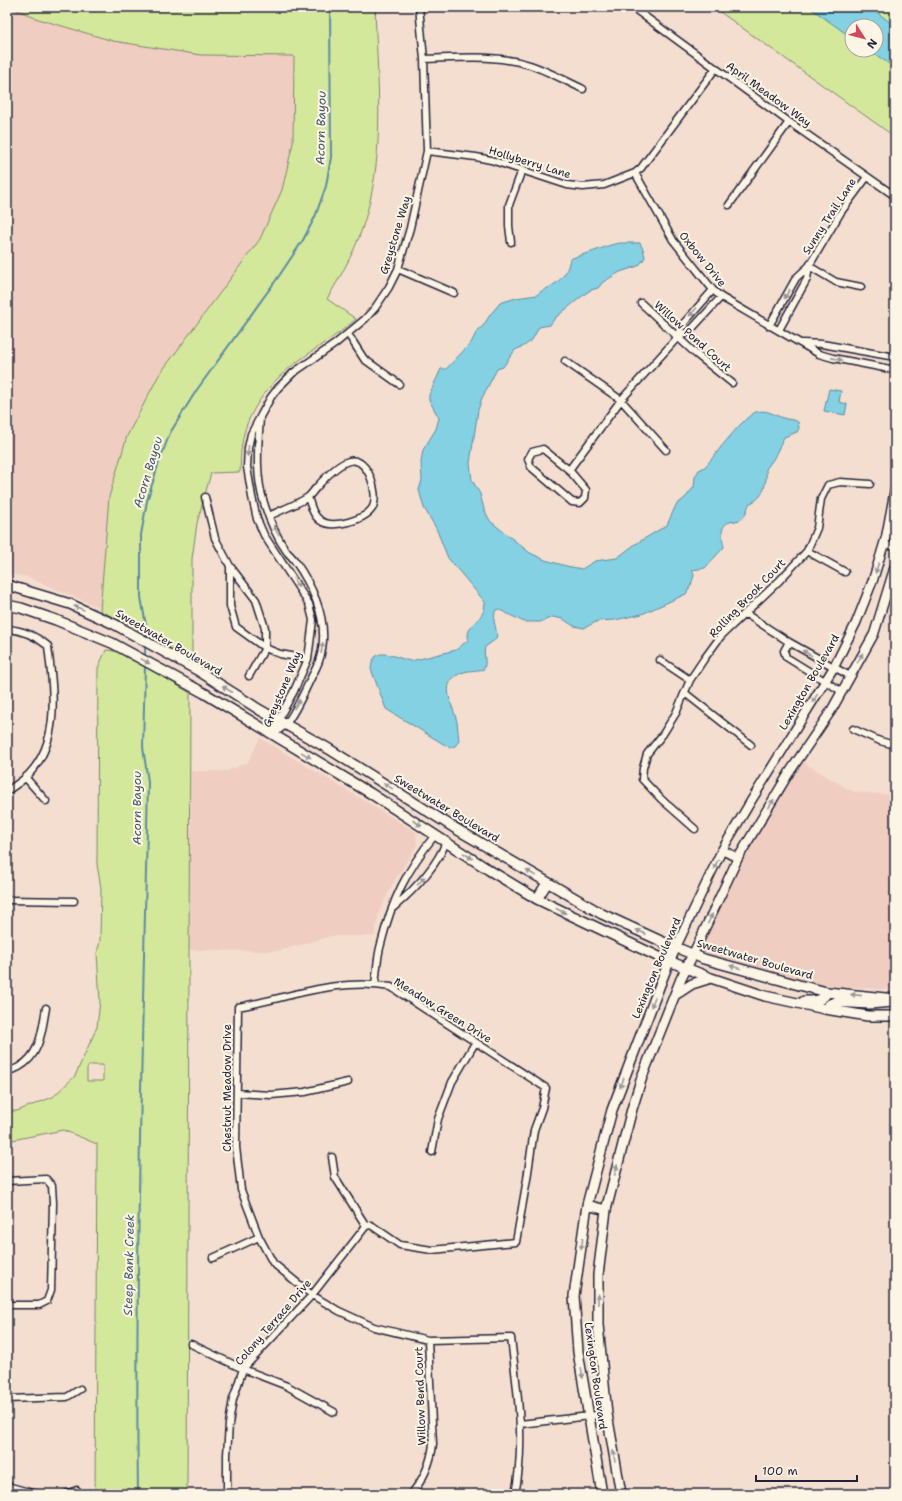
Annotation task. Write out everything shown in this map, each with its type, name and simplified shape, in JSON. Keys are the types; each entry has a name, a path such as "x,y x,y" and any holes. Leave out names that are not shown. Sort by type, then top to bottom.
{"main road":[{"name":"Sweetwater Boulevard","path":"7,585 70,604 114,624 197,670 260,710 335,753 449,824 602,914 676,948 704,959 827,992 895,1000"},
{"path":"7,605 56,620 112,643 178,679 370,793 538,899 586,924 670,962 711,978 766,996 825,1009 868,1016 895,1016"},
{"path":"435,835 449,824"},
{"path":"446,842 449,824"},
{"path":"538,899 547,882"},
{"name":"Lexington Boulevard","path":"602,1494 578,1352 574,1296 587,1205 612,1110 676,948"},
{"name":"Lexington Boulevard","path":"621,1494 607,1414 598,1325 598,1275 606,1210 632,1109 642,1077 693,954"},
{"path":"675,995 692,984 711,978"},
{"path":"786,1001 820,1000 827,992"},
{"path":"825,1009 830,1004 835,1002 869,1004 895,1000"},
{"path":"636,1047 652,1052"},
{"path":"587,1205 606,1210"}],"street":[{"name":"Greystone Way","path":"282,722 308,660 313,620 309,604 264,535 257,518 247,466 248,448 251,434 270,397 291,375 348,334 375,308 389,287 398,269 410,228 428,151 424,59 419,7"},
{"name":"April Meadow Way","path":"632,7 789,122 895,196"},
{"path":"424,59 479,58 507,60 530,65 583,90"},
{"name":"Hollyberry Lane","path":"428,151 476,157 567,185 583,187 604,185 635,173 651,157 716,68"},
{"path":"729,205 789,122"},
{"path":"511,242 509,205 522,170"},
{"name":"Oxbow Drive","path":"635,173 673,240 713,290 721,297 819,354 895,370"},
{"name":"Sunny Trail Lane","path":"769,326 796,278 809,266 841,212 867,177"},
{"path":"809,266 836,282 861,287"},
{"name":"Sunny Trail Lane","path":"779,330 807,279 809,266"},
{"path":"398,269 454,292"},
{"path":"569,470 621,400 678,337 683,324 713,290"},
{"path":"678,337 689,332 721,297"},
{"name":"Willow Pond Court","path":"641,303 697,355 732,384"},
{"path":"348,334 364,359 399,384"},
{"name":"Oxbow Drive","path":"802,343 822,344 895,357"},
{"path":"565,361 621,400 666,450"},
{"name":"Greystone Way","path":"261,415 257,465 261,493 274,529 287,552 295,561 310,586 321,612 323,630 323,644 319,661 301,698 272,735"},
{"path":"543,449 569,470 586,490 585,498 580,503 572,502 554,487 531,467 528,459 532,452 543,449"},
{"path":"269,516 308,497 342,464 350,460 357,461 366,469 375,490 372,509 366,515 335,525 326,524 315,516 308,497"},
{"path":"247,466 257,465"},
{"name":"Rolling Brook Court","path":"695,829 661,799 642,779 647,754 663,734 686,693 690,680 721,636 746,614 807,551 817,528 821,499 828,485 840,482 870,484"},
{"name":"Lexington Boulevard","path":"676,948 722,850 750,801 834,668 856,624 873,580 884,544 891,533 895,489"},
{"path":"205,498 215,538 230,566 256,600 265,628 265,648 249,676"},
{"path":"884,544 895,547"},
{"path":"807,551 845,572"},
{"path":"285,566 295,561"},
{"path":"230,566 230,606 236,627 265,648 280,654 308,660"},
{"name":"Lexington Boulevard","path":"693,954 738,858 789,774 831,711 874,634 895,566"},
{"path":"746,614 789,642 850,676"},
{"path":"7,628 39,638 48,646 52,683 50,734 39,760 25,777 7,791"},
{"path":"789,642 784,651 786,657 841,691"},
{"path":"660,660 690,680"},
{"path":"686,693 751,745"},
{"path":"853,729 880,741 895,745"},
{"path":"25,777 46,802"},
{"path":"375,984 380,945 396,897 417,858 435,835"},
{"path":"393,908 407,896 425,876 443,851 446,842"},
{"path":"722,850 738,858"},
{"path":"7,900 74,901"},
{"name":"Meadow Green Drive","path":"238,1007 328,987 375,984 391,987 546,1088 534,1130 516,1242 432,1250 400,1245 371,1225 366,1226"},
{"name":"Chestnut Meadow Drive","path":"238,1007 236,1147 241,1190 259,1237 273,1263 312,1295 339,1311 374,1327 428,1340 511,1338 520,1424"},
{"path":"7,1071 19,1068 32,1056 39,1043 46,1008"},
{"path":"432,1152 438,1119 452,1082 475,1043"},
{"path":"237,1093 271,1095 305,1092 348,1082"},
{"path":"332,1157 335,1177 366,1226"},
{"path":"7,1181 46,1179 52,1186 53,1203 51,1290 47,1301 39,1305 7,1305"},
{"name":"Colony Terrace Drive","path":"227,1494 229,1424 234,1399 243,1369 312,1295 366,1226"},
{"path":"213,1258 259,1237"},
{"name":"Willow Bend Court","path":"411,1494 427,1471 432,1458 433,1444 428,1340"},
{"path":"191,1344 243,1369 287,1386 334,1412"},
{"path":"7,1399 67,1397 80,1389"},
{"path":"515,1494 520,1451 520,1424 607,1414"},
{"path":"7,1486 36,1494"},
{"path":"66,1494 77,1490"}],"shaded area":[{"path":"7,7 11,7 35,18 113,41 201,55 294,55 293,143 282,190 260,239 159,375 109,497 101,608 27,577 7,573"},
{"path":"260,738 416,832 417,845 391,887 379,913 374,936 332,936 278,951 189,950 191,771 227,771 248,762"},
{"path":"801,761 853,792 895,795 895,990 820,985 772,975 698,950 741,862"}],"green space":[{"path":"11,7 222,7 241,9 242,7 375,7 379,112 376,164 372,190 359,238 327,299 356,319 341,332 283,373 260,400 253,411 244,433 240,472 211,473 197,523 192,559 192,661 133,626 100,611 109,497 127,436 159,375 260,239 282,190 293,143 294,56 201,55 113,41 35,18"},
{"path":"713,7 895,7 895,137"},
{"path":"106,650 123,652 190,693 187,1494 95,1494 97,1144 63,1130 7,1141 7,1111 17,1111 53,1097 75,1076 97,1027 100,1001 97,953 100,941 101,888 97,864 98,668","holes":["90,1065 103,1065 103,1081 87,1081 87,1068"]}],"water":[{"path":"809,7 870,7 895,26 895,68 881,58 884,58 884,18 844,18 844,32"},
{"path":"621,243 640,243 645,257 642,262 638,266 620,272 603,282 598,288 586,293 555,318 550,325 539,327 532,340 515,350 503,367 497,369 482,398 478,410 470,463 472,480 480,494 484,509 490,521 530,553 545,560 582,569 595,561 617,558 634,545 667,525 676,505 685,498 694,487 695,477 699,470 705,467 737,428 751,415 760,411 767,412 798,422 799,428 797,432 784,437 774,458 766,469 764,489 759,498 750,503 745,514 740,520 730,522 724,526 722,532 724,547 705,568 692,570 694,575 686,594 642,614 615,620 598,621 584,628 574,626 563,619 553,617 540,622 524,622 498,609 495,611 494,621 497,635 496,639 485,647 484,669 459,674 453,678 449,684 449,696 457,722 459,741 455,746 450,748 386,709 371,669 376,656 381,654 411,661 456,650 468,640 470,628 480,618 484,609 485,602 448,558 436,528 424,508 419,490 422,480 421,462 423,450 436,429 439,418 429,400 429,395 441,369 446,369 471,343 477,331 483,326 500,303 516,298 537,295 560,280 567,269 570,259 610,245"},
{"path":"829,389 841,391 839,402 847,404 845,415 824,411"}],"waterway":[{"name":"Acorn Bayou","path":"146,638 146,626 141,597 141,535 147,501 170,433 196,391 279,276 303,240 315,217 326,186 331,157 330,7"},
{"name":"Acorn Bayou","path":"145,644 145,658"},
{"name":"Steep Bank Creek","path":"138,1494 137,1405 139,1227 148,782 143,747 145,664"}]}
